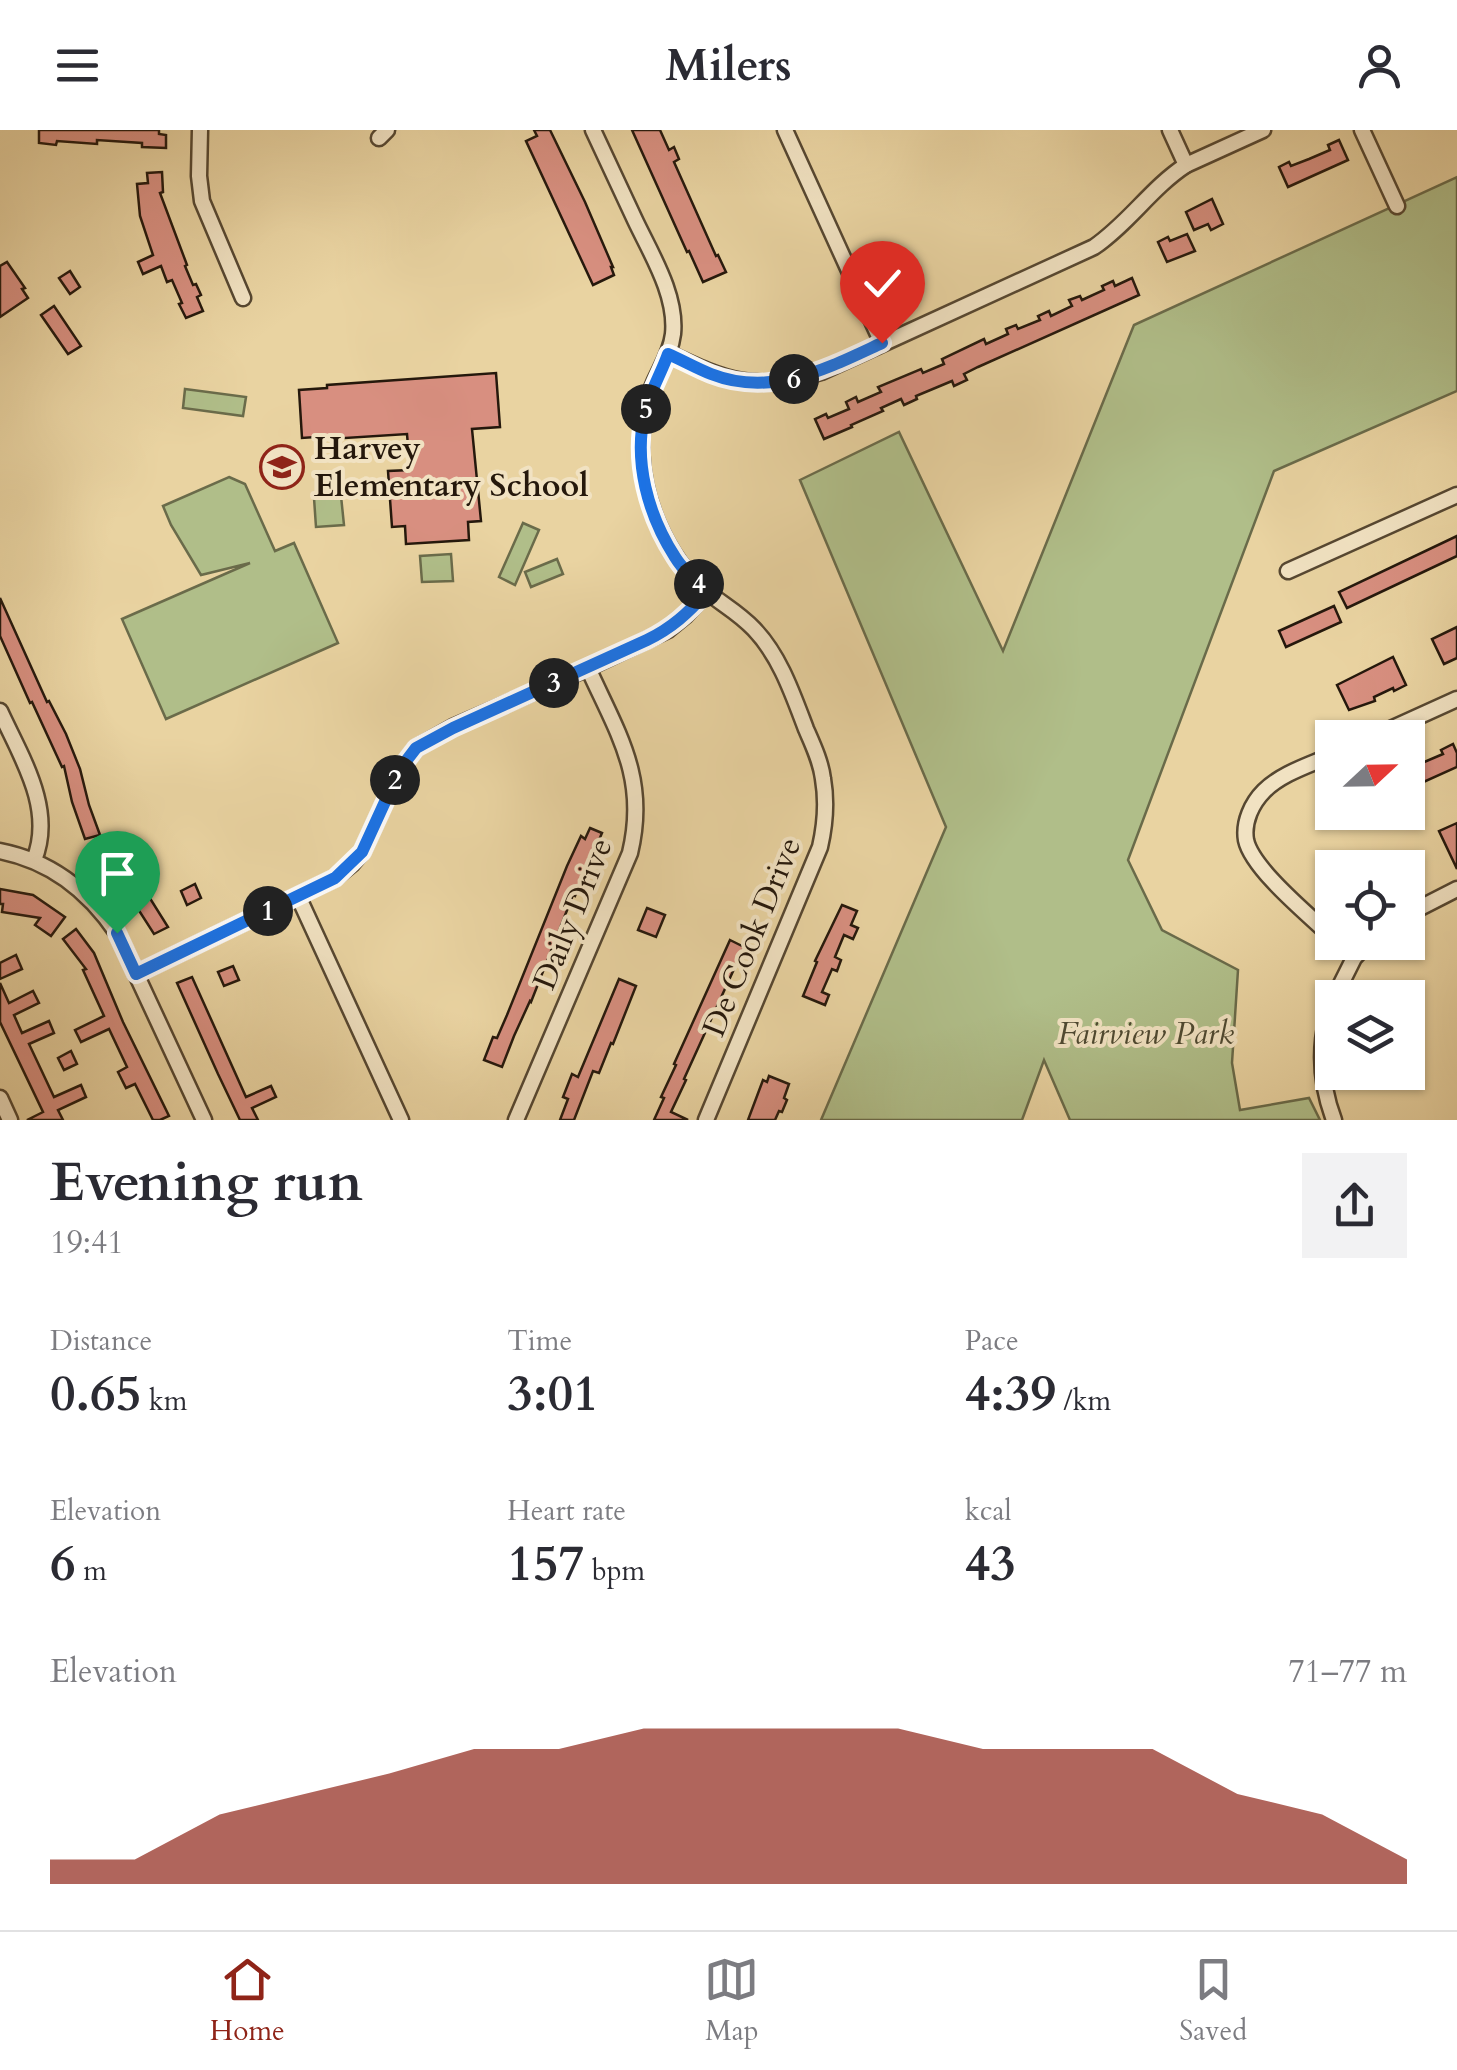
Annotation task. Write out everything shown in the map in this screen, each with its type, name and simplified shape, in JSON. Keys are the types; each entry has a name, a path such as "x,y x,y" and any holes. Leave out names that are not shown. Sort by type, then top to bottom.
{"street":[{"path":"200,130 198,176 202,202 243,298"},
{"name":"De Cook Drive","path":"593,130 668,295 673,334 653,385 640,442 652,512 682,567 766,642 824,780 820,848 706,1120"},
{"path":"785,130 882,343"},
{"path":"1170,130 1186,165"},
{"path":"668,354 713,375 747,382 774,383 821,372 1094,247 1121,227 1164,180 1186,165 1263,130"},
{"path":"1362,130 1397,206"},
{"path":"1288,570 1457,495"},
{"path":"136,974 335,878 362,852 400,769 416,748 668,630 707,592"},
{"name":"Daily Drive","path":"516,1120 630,853 637,818 629,762 588,668"},
{"path":"1411,720 1457,699"},
{"path":"0,711 30,778 41,814 42,838 34,860"},
{"path":"1315,763 1262,792 1251,809 1246,828 1248,845 1264,869 1315,921"},
{"path":"0,852 34,860 64,877 93,902 117,933 204,1120"},
{"path":"1425,905 1457,889"},
{"path":"298,896 401,1120"},
{"path":"1325,1090 1334,1120"},
{"path":"0,1098 10,1120"}],"green space":[{"name":"Fairview Park","path":"1457,177 1457,391 1274,471 1128,860 1162,930 1238,970 1232,1063 1240,1110 1309,1098 1320,1120 1070,1120 1044,1060 1022,1120 821,1120 946,827 800,480 899,432 1003,651 1134,325"},
{"path":"185,389 246,397 243,416 183,408"},
{"path":"229,477 245,484 275,551 294,543 338,643 166,719 122,619 250,563 201,575 163,506"},
{"path":"341,496 344,525 316,527 314,498"},
{"path":"523,523 539,530 515,585 499,577"},
{"path":"451,554 453,581 422,582 420,556"},
{"path":"557,559 563,574 531,587 525,572"}],"building":[{"path":"39,130 159,130 159,134 166,135 166,148 97,140 97,144 39,143"},
{"path":"534,130 550,130 613,267 614,275 593,285 526,141 537,136"},
{"path":"632,130 660,130 669,150 674,147 679,159 674,162 726,272 703,282"},
{"path":"1339,140 1348,160 1288,187 1279,167 1330,150 1328,145"},
{"path":"162,172 160,193 185,266 201,295 197,297 203,311 186,318 172,280 167,282 161,266 143,274 138,262 153,255 140,216 137,184 148,183 147,173"},
{"path":"1212,199 1223,224 1211,230 1208,224 1194,230 1186,212"},
{"path":"1187,234 1195,251 1167,262 1158,242"},
{"path":"7,262 28,298 0,317 0,266"},
{"path":"70,271 80,287 70,294 59,278"},
{"path":"1132,278 1139,295 978,367 964,374 967,380 954,386 952,381 904,405 901,399 824,439 815,419 849,409 846,402 856,397 858,402 881,392 878,387 944,364 942,359 984,339 986,344 1008,334 1006,329 1016,325 1018,329 1040,320 1038,316 1049,311 1051,316 1072,306 1069,300 1080,296 1082,300 1113,281 1115,286"},
{"path":"54,306 81,346 68,354 41,315"},
{"path":"496,373 500,427 472,429 481,521 468,522 469,540 406,544 405,526 392,527 388,471 410,470 407,434 302,438 299,390"},
{"path":"1457,536 1457,556 1347,608 1339,592"},
{"path":"0,598 47,702 66,734 100,835 85,839 64,766 0,636"},
{"path":"1334,606 1341,622 1286,647 1279,631"},
{"path":"1457,627 1457,658 1444,664 1432,639"},
{"path":"1393,657 1406,685 1349,710 1337,685"},
{"path":"1453,744 1457,767 1425,781 1425,762 1443,754 1441,750"},
{"path":"1457,823 1457,869 1439,831"},
{"path":"590,828 602,833 502,1067 484,1060 507,1015 567,866 581,836 585,839"},
{"path":"111,848 131,868 168,927 154,934 122,884 99,860"},
{"path":"195,884 201,898 187,905 181,891"},
{"path":"0,889 33,895 65,917 51,936 35,925 40,918 2,912"},
{"path":"842,905 857,911 851,925 858,928 853,939 844,935 835,957 841,960 837,971 832,969 822,992 829,995 825,1005 803,996"},
{"path":"647,908 665,915 656,937 638,930"},
{"path":"76,929 94,953 169,1116 153,1120 135,1084 126,1088 118,1072 127,1067 109,1029 81,1042 75,1030 104,1016 83,970 86,969 63,939"},
{"path":"730,940 744,947 671,1112 688,1120 654,1120 674,1064"},
{"path":"16,955 22,969 0,979 0,963"},
{"path":"233,966 239,980 224,986 218,972"},
{"path":"192,977 246,1097 271,1086 276,1097 252,1108 258,1120 240,1120 218,1074 177,983"},
{"path":"619,979 636,986 613,1044 599,1073 593,1071 574,1120 560,1120 572,1074 578,1077"},
{"path":"0,983 9,1003 33,991 39,1003 14,1015 22,1033 49,1021 54,1033 29,1044 54,1097 81,1085 86,1097 58,1110 63,1120 27,1120 43,1112 0,1022"},
{"path":"71,1051 77,1064 64,1070 58,1058"},
{"path":"769,1076 789,1084 782,1112 775,1120 748,1120 763,1080 767,1082"}],"place":[{"name":"Harvey Elementary School","path":"282,467"}],"route":[{"path":"117,933 136,974 335,878 362,852 410,752 431,738 668,630 685,616 707,592 674,556 652,512 640,442 653,385 668,354 713,375 774,383 821,372 882,343"}]}
